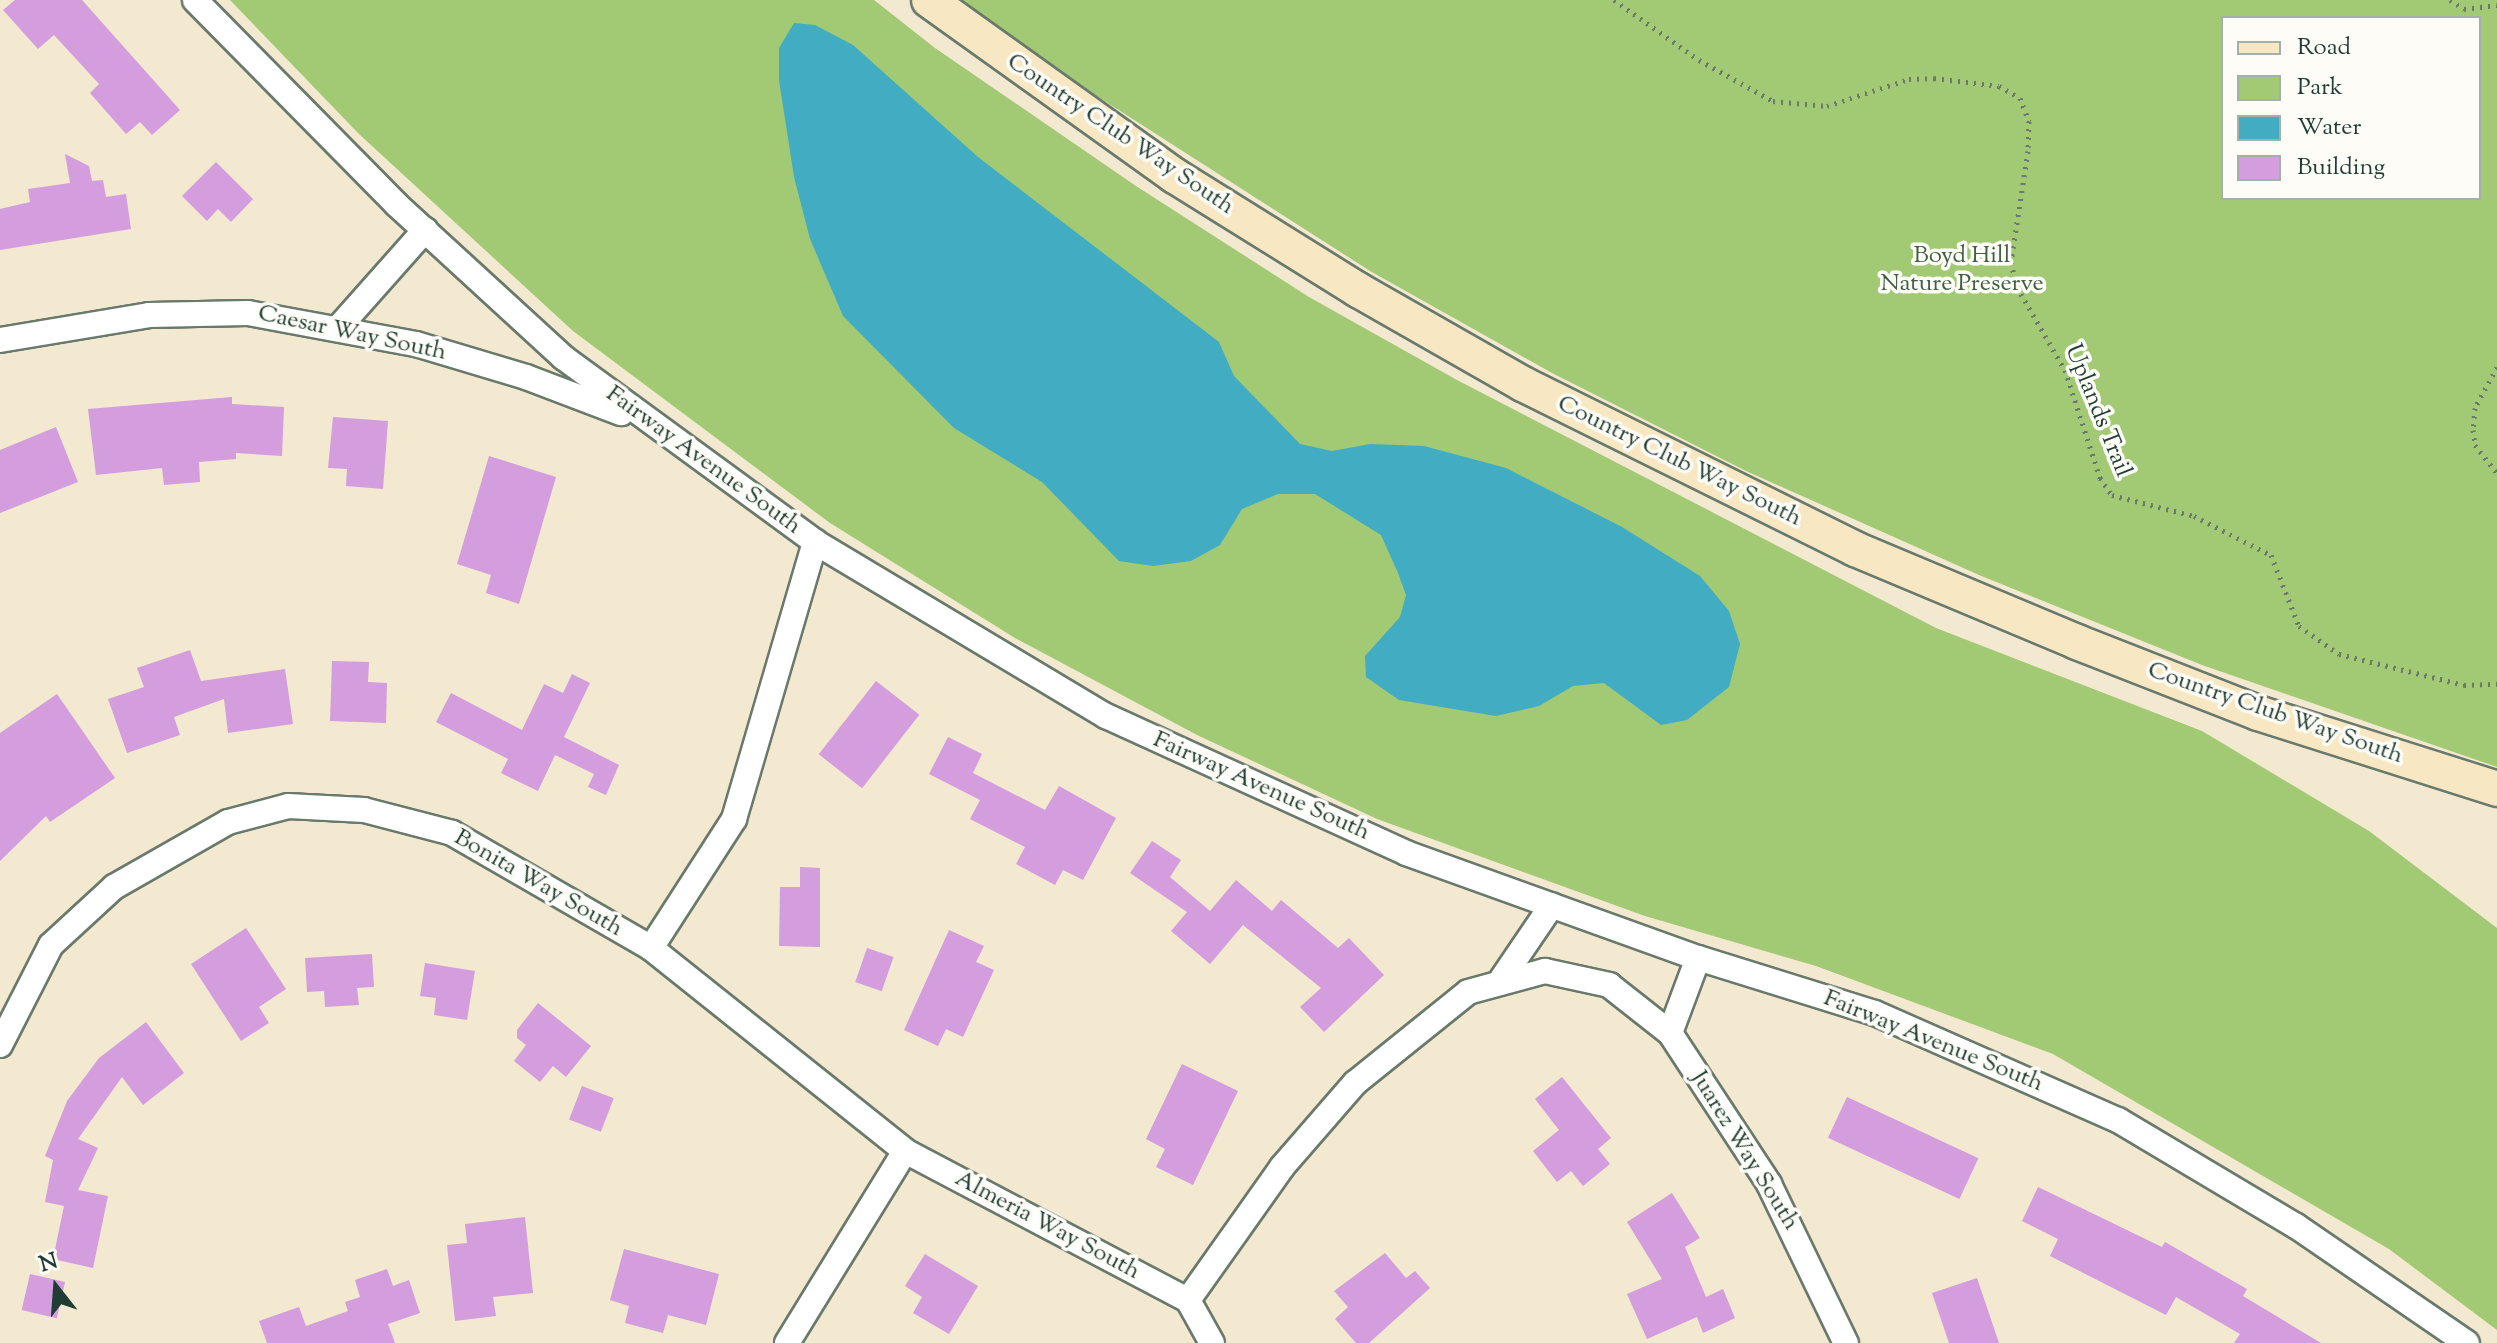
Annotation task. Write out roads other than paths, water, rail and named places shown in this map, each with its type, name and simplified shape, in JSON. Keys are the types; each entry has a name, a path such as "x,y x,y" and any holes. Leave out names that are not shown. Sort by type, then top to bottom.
{"street":[{"name":"Fairway Avenue South","path":"195,0 425,230 564,358 646,422 815,542 1106,716 1406,853 1698,958 1875,1013 2118,1120 2296,1226 2467,1343"},
{"name":"Country Club Way South","path":"929,0 1175,176 1358,290 1523,384 1855,549 2063,637 2258,713 2497,789"},
{"path":"339,327 425,230"},
{"name":"Caesar Way South","path":"0,340 149,315 248,313 339,327 526,377 646,422"},
{"name":"Bonita Way South","path":"651,948 734,819 815,542"},
{"name":"Bonita Way South","path":"0,1045 51,945 114,887 228,822 288,806 364,810 452,833 651,948 905,1151"},
{"path":"1499,983 1552,905"},
{"path":"1212,1343 1188,1300 1282,1167 1355,1083 1468,992 1545,971 1609,985 1670,1033 1698,958"},
{"name":"Juarez Way South","path":"1670,1033 1769,1184 1846,1343"},
{"path":"787,1343 905,1151"},
{"name":"Almeria Way South","path":"905,1151 1188,1300"}],"water":[{"path":"794,23 815,25 853,45 978,157 1219,342 1234,376 1300,444 1332,451 1370,444 1424,446 1506,468 1622,527 1700,576 1729,611 1740,644 1729,687 1687,720 1661,725 1604,683 1573,686 1539,706 1496,716 1399,700 1366,677 1365,656 1400,617 1406,595 1398,573 1381,535 1315,494 1278,494 1242,509 1220,545 1191,561 1153,566 1119,561 1042,482 954,428 843,316 810,239 794,177 779,80 779,48"}],"park label":[{"name":"Boyd Hill Nature Preserve","path":"1962,271"}]}
